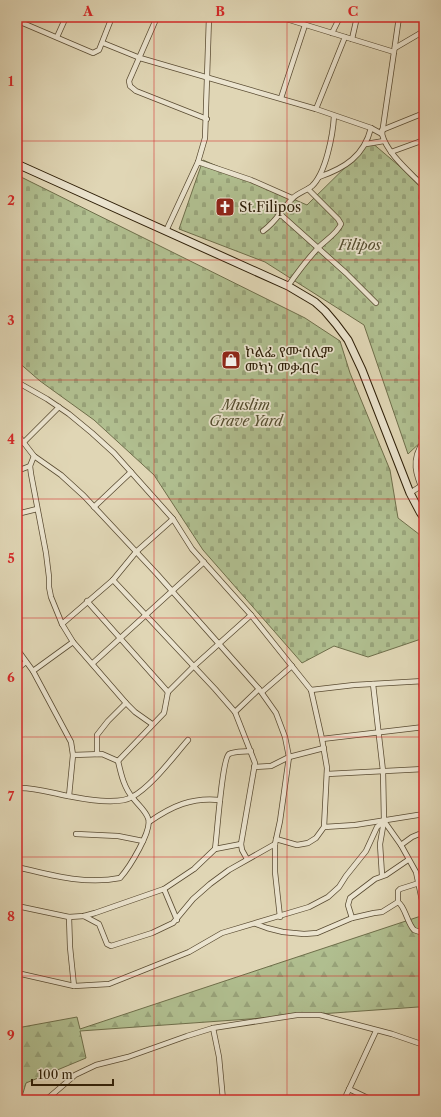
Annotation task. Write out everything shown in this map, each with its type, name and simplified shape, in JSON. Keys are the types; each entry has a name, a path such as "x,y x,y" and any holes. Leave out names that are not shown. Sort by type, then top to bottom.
{"street":[{"path":"57,38 66,17"},
{"path":"18,20 93,53 99,50 103,43 112,17"},
{"path":"157,17 130,81 132,88 207,120"},
{"path":"166,231 198,162 206,138 209,17"},
{"path":"280,17 345,37 395,50 424,31"},
{"path":"332,33 340,17"},
{"path":"352,39 357,17"},
{"path":"399,17 382,132 384,141 391,152 424,187"},
{"path":"281,98 305,25"},
{"path":"316,109 345,37"},
{"path":"103,43 140,58 281,98 382,132 424,113"},
{"path":"263,230 271,225 292,198 312,186 319,177 332,137 334,116"},
{"path":"319,177 348,164 366,144 371,128"},
{"path":"391,152 424,140"},
{"path":"366,144 384,141"},
{"path":"198,162 251,180 292,198"},
{"path":"17,164 288,286 315,302 325,311 348,340 362,370 410,492 424,518"},
{"path":"288,286 305,263 337,229 340,222 308,189"},
{"path":"280,214 346,273 376,303"},
{"path":"17,382 59,407 103,442 173,519 192,549 251,615 311,690 324,748 327,774 324,827 316,838 308,844 297,845 275,841 229,870 199,893 173,923 152,933 111,946 107,944 99,924 84,916"},
{"path":"23,444 59,407"},
{"path":"17,434 23,444 34,456 61,475 94,507 172,591 218,644 261,690 278,718 285,737 289,757 275,841 275,872 280,917"},
{"path":"424,441 418,452 415,463 415,468 424,494"},
{"path":"34,456 30,466 49,577 49,587 62,624 73,642 93,663 126,703 142,718 152,724"},
{"path":"17,471 30,466"},
{"path":"94,507 131,472"},
{"path":"410,492 422,485"},
{"path":"17,514 37,509"},
{"path":"62,624 112,580 136,552 173,519"},
{"path":"93,663 204,562"},
{"path":"112,580 215,689 234,712 254,758 254,767 242,844 242,850 247,859"},
{"path":"87,601 168,692"},
{"path":"118,761 152,724 160,718 164,712 168,692 193,667 251,615"},
{"path":"33,671 73,642"},
{"path":"17,649 33,671 71,742 73,755 70,796"},
{"path":"17,669 26,662"},
{"path":"234,712 292,666"},
{"path":"311,690 354,685 422,681 424,705"},
{"path":"373,684 383,771 384,821 380,844 382,875"},
{"path":"97,754 97,734 126,703"},
{"path":"322,739 424,727"},
{"path":"17,788 36,789 70,796 111,801 132,798 150,783 188,740"},
{"path":"254,767 271,766 289,757 324,748"},
{"path":"215,849 223,775 227,756 231,753 251,751"},
{"path":"73,755 97,754 107,756 118,761"},
{"path":"17,868 67,878 106,880 120,878 143,841 149,822 145,812 132,798 124,783 118,761"},
{"path":"327,774 424,769"},
{"path":"149,822 163,812 192,800 220,800"},
{"path":"324,827 355,825 424,814"},
{"path":"384,821 401,845 416,872 424,910"},
{"path":"17,973 74,986 103,986 117,982 189,952 222,933 280,917 320,902 333,893 361,858 377,827 384,821"},
{"path":"401,845 412,837 424,832"},
{"path":"76,834 118,836 143,841"},
{"path":"17,906 70,917 84,916 109,909 164,889 194,869 215,849 242,844"},
{"path":"352,918 348,905 349,900 375,879 382,875 386,875 408,860"},
{"path":"419,883 398,890 398,902 402,904 407,919 414,930 420,932 422,930 424,920"},
{"path":"164,889 177,920"},
{"path":"256,924 283,932 310,934 317,933 352,918 382,912 398,902"},
{"path":"70,917 70,947 74,986"},
{"path":"46,1100 76,1075 96,1065 128,1057 213,1028 308,1014 320,1015 354,1023 376,1031 400,1036 424,1045"},
{"path":"213,1028 219,1057 224,1100"},
{"path":"344,1100 376,1031"},
{"path":"349,1089 372,1100"}],"green space":[{"name":"Filipos","path":"371,142 424,187 424,439 408,454 364,325 265,262 179,229 203,160 307,205"},
{"name":"Muslim Grave Yard","path":"17,175 305,318 340,341 350,373 390,470 398,518 424,538 424,638 368,657 334,646 302,663 203,550 154,475 94,420 40,381 17,361"},
{"path":"424,915 424,1008 418,1007 80,1031 86,1058 26,1083 21,1100 17,1100 17,1028 77,1017 80,1029"}],"place":[{"name":"St.Filipos","path":"225,207"},
{"name":"ኮልፌ የሙስሊም መካነ መቃብር","path":"231,360"}]}
